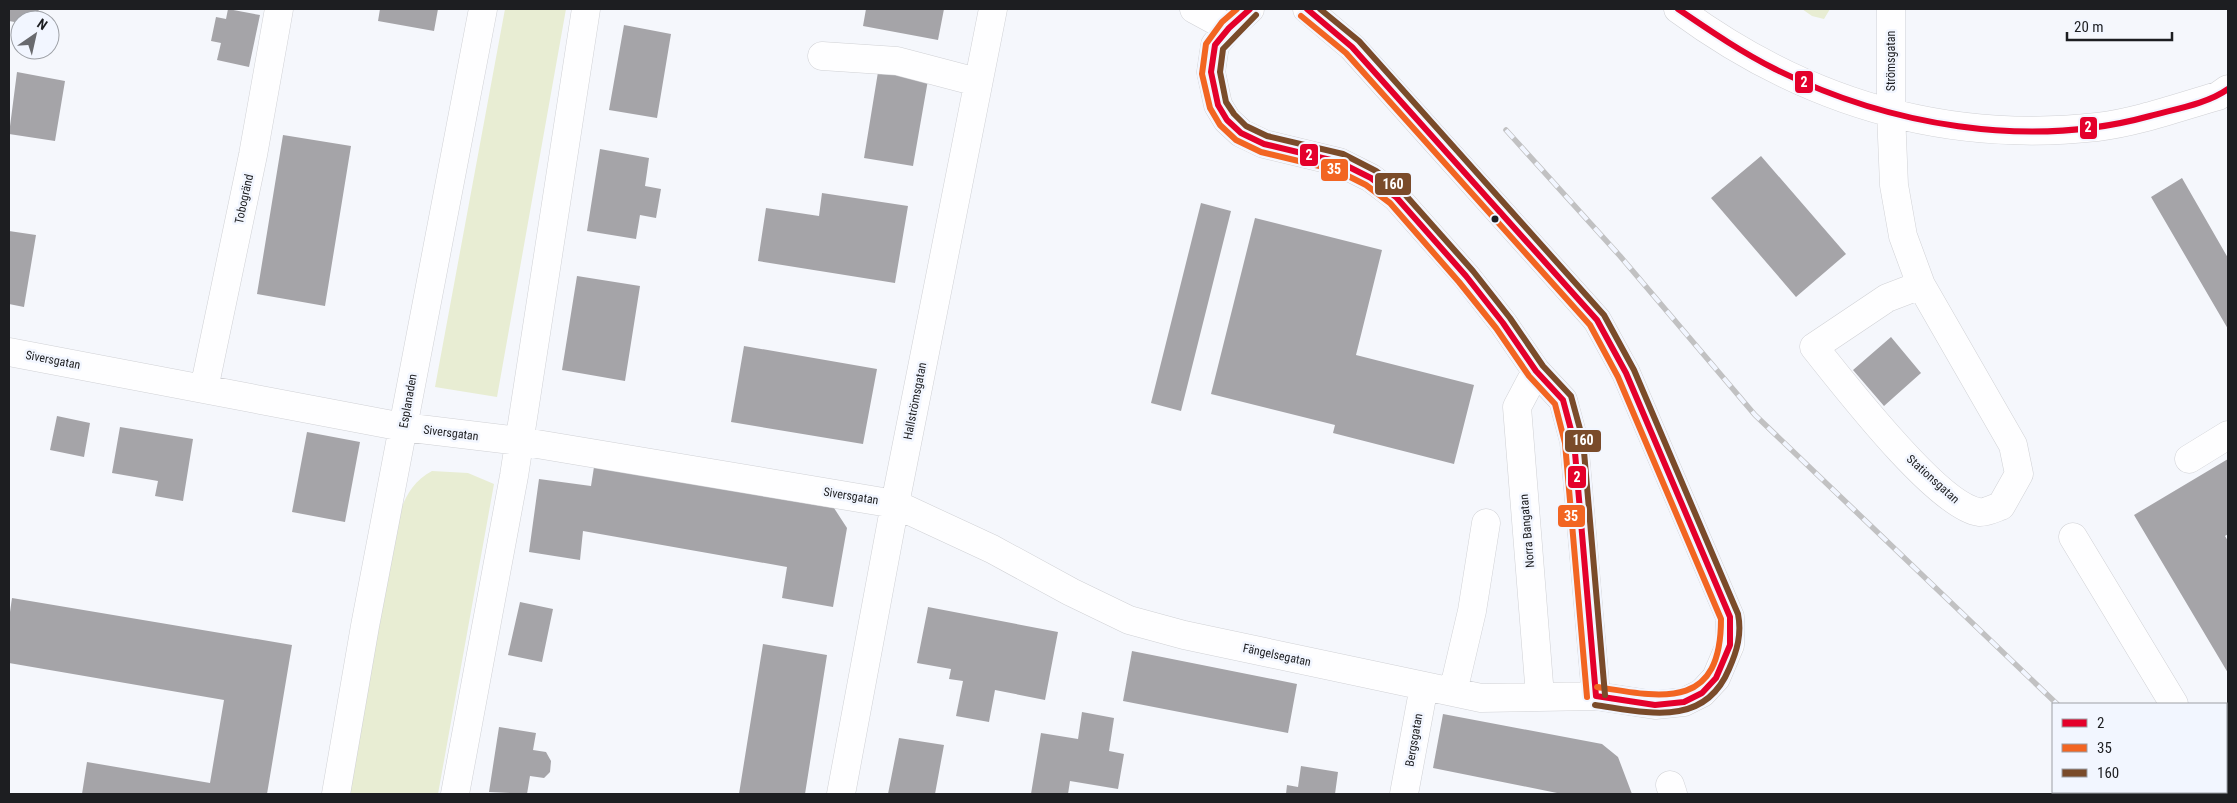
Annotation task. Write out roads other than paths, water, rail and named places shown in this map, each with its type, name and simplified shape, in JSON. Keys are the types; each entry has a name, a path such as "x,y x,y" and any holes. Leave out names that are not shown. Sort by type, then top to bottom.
{"street":[{"name":"Tobogränd","path":"204,388 254,155 280,9"},
{"name":"Esplanaden","path":"336,794 365,626 483,9"},
{"path":"455,794 519,441 586,9"},
{"name":"Hallströmsgatan","path":"841,794 895,504 977,82 993,9"},
{"path":"1194,9 1229,28"},
{"path":"1250,9 1229,28 1215,45 1211,72 1218,105 1227,120 1240,133 1264,144 1339,162 1371,178 1396,197 1472,284 1503,323 1536,371 1563,400 1574,441 1596,696"},
{"name":"Fängelsegatan","path":"895,504 992,549 1071,592 1129,620 1184,634 1424,686 1481,698 1596,696 1655,705 1684,702 1702,693 1716,678 1730,645 1730,617 1626,373 1597,320 1352,47 1328,24 1307,9"},
{"path":"1678,9 1710,32 1768,66 1828,94 1891,113 1954,127 2014,132 2098,127 2225,99"},
{"name":"Strömsgatan","path":"1891,9 1891,113"},
{"path":"822,56 897,61 977,82"},
{"name":"Stationsgatan","path":"1891,113 1894,186 1903,236 1921,284 2013,446 2019,474 2012,491 2001,506 1980,512 1958,504 1877,426 1814,347 1887,298 1921,284"},
{"name":"Siversgatan","path":"9,352 403,427 519,441 895,504"},
{"name":"Norra Bangatan","path":"1536,371 1517,407 1540,696"},
{"path":"2189,459 2228,435"},
{"path":"1453,692 1472,611 1486,523"},
{"path":"2073,537 2173,703"},
{"name":"Bergsgatan","path":"1404,794 1424,686"}],"railway":[{"path":"1506,130 1620,256 1755,415 2056,703"}]}
